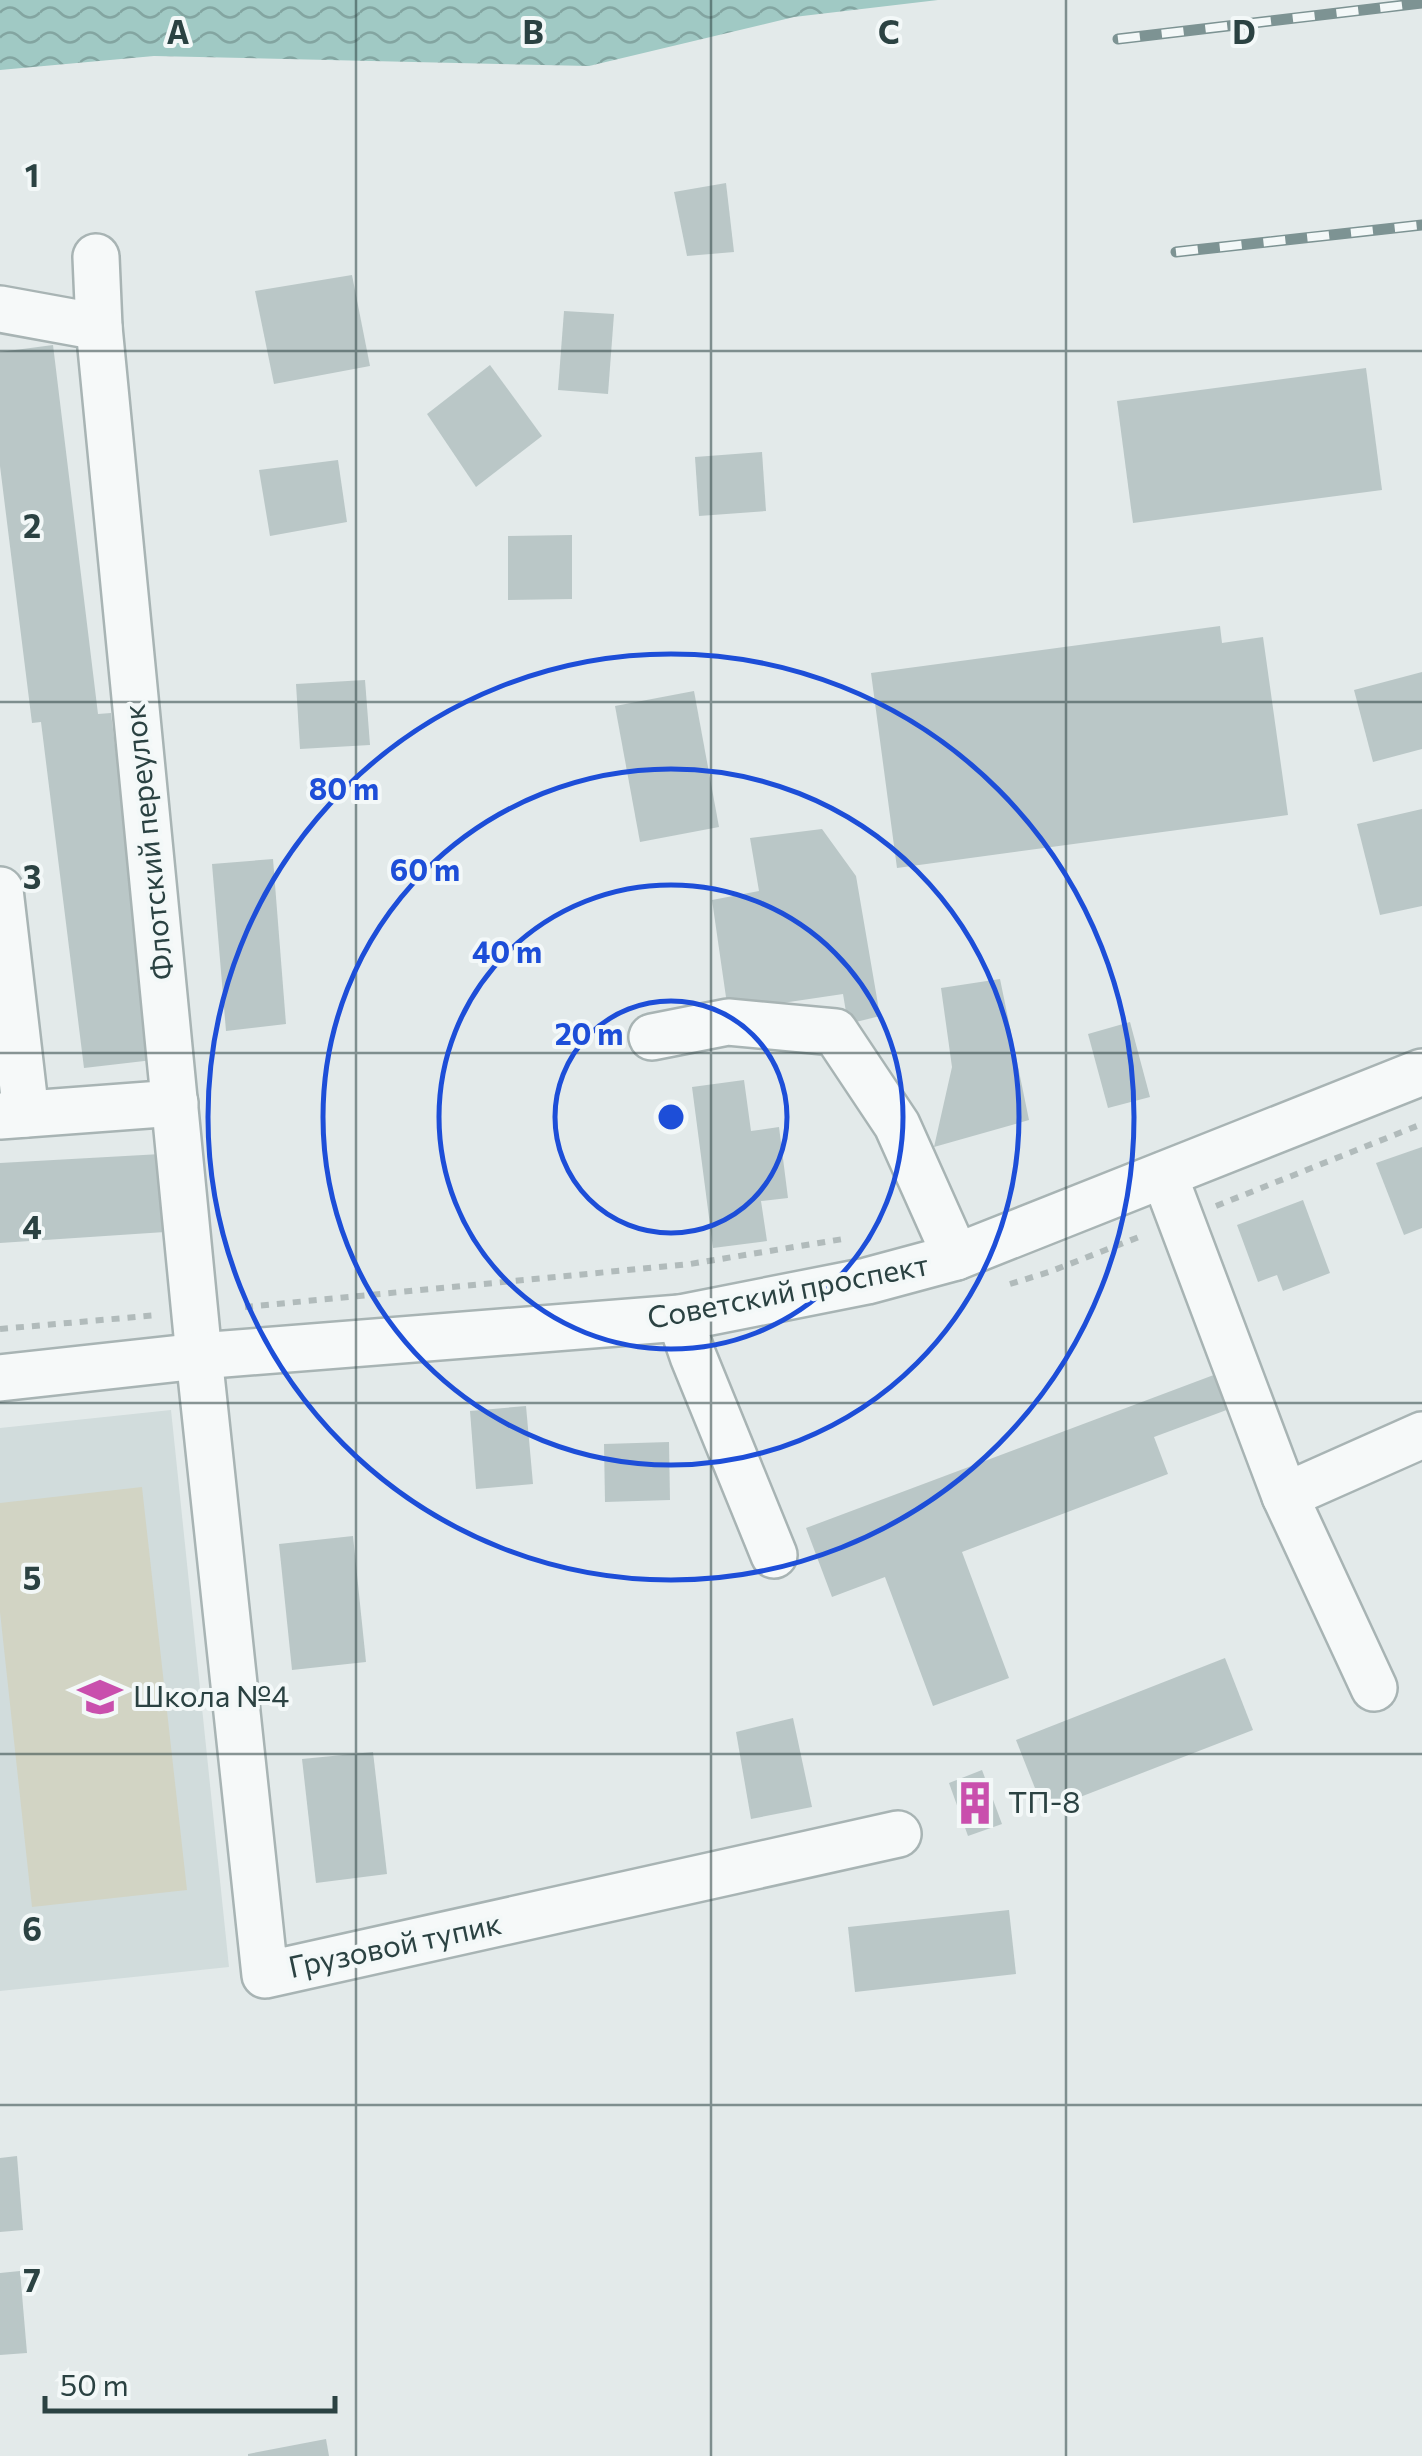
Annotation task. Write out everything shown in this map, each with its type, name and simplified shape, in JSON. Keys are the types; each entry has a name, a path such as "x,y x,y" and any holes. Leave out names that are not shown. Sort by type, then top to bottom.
{"street":[{"name":"Флотский переулок","path":"96,256 199,1356"},
{"path":"0,309 100,327"},
{"path":"0,890 13,1116 175,1103"},
{"path":"652,1037 728,1022 835,1032 898,1125 956,1257"},
{"name":"Советский проспект","path":"0,1378 199,1356 680,1318 866,1282 956,1257 1422,1072"},
{"path":"1164,1175 1285,1496 1374,1688"},
{"path":"680,1318 774,1555"},
{"name":"Грузовой тупик","path":"199,1356 265,1974 898,1834"},
{"path":"1285,1496 1422,1435"}],"path":[{"path":"0,1329 690,1264 856,1238"}],"shaded area":[{"name":"Школа №4","path":"171,1410 229,1967 0,1991 0,1428"}],"green space":[{"path":"142,1487 187,1890 32,1907 0,1612 0,1503"}],"water":[{"path":"0,0 938,0 794,17 589,66 154,56 0,70"}],"building":[{"path":"726,183 734,252 687,256 674,192"},
{"path":"352,275 370,366 274,384 255,291"},
{"path":"564,311 614,314 608,394 558,390"},
{"path":"53,345 98,714 111,713 153,1060 84,1068 41,722 32,723 0,466 0,352"},
{"path":"490,365 542,436 476,487 427,414"},
{"path":"1366,368 1382,490 1133,523 1117,401"},
{"path":"762,452 766,511 699,516 695,457"},
{"path":"338,460 347,522 270,536 259,470"},
{"path":"572,535 572,599 508,600 508,536"},
{"path":"1220,626 1222,643 1263,637 1288,815 897,868 871,673"},
{"path":"1422,672 1422,749 1373,762 1354,690"},
{"path":"365,680 370,745 300,749 296,684"},
{"path":"694,691 719,827 640,842 615,706"},
{"path":"1422,809 1422,906 1380,915 1357,824"},
{"path":"822,829 856,876 880,1016 848,1024 843,994 728,1011 712,900 759,891 750,838"},
{"path":"273,859 286,1024 226,1031 212,864"},
{"path":"1000,979 1029,1120 934,1147 952,1067 941,988"},
{"path":"1130,1022 1150,1097 1108,1108 1088,1034"},
{"path":"744,1080 751,1131 779,1127 788,1198 761,1201 767,1241 713,1248 692,1087"},
{"path":"1422,1147 1422,1228 1404,1235 1376,1163"},
{"path":"161,1154 165,1232 0,1243 0,1163"},
{"path":"1303,1200 1330,1273 1283,1291 1277,1275 1258,1282 1237,1225"},
{"path":"1227,1370 1240,1405 1154,1437 1168,1474 962,1552 1009,1678 933,1706 885,1577 832,1597 806,1528"},
{"path":"526,1406 533,1484 476,1489 470,1411"},
{"path":"669,1442 670,1500 605,1502 604,1444"},
{"path":"353,1536 366,1662 292,1670 279,1544"},
{"path":"1225,1658 1253,1730 1044,1811 1016,1740"},
{"path":"793,1718 812,1807 751,1819 736,1732"},
{"path":"373,1752 387,1874 316,1883 302,1759"},
{"name":"ТП-8","path":"982,1770 1002,1824 968,1836 949,1783"},
{"path":"1009,1910 1016,1974 855,1992 848,1927"},
{"path":"17,2156 23,2230 0,2232 0,2158"},
{"path":"20,2271 27,2353 0,2355 0,2273"},
{"path":"326,2439 329,2456 248,2456 248,2454"}],"railway":[{"path":"1118,39 1422,3"},
{"path":"1176,252 1422,225"}],"place":[{"name":"Школа №4","path":"100,1697"},
{"name":"ТП-8","path":"975,1803"}]}
